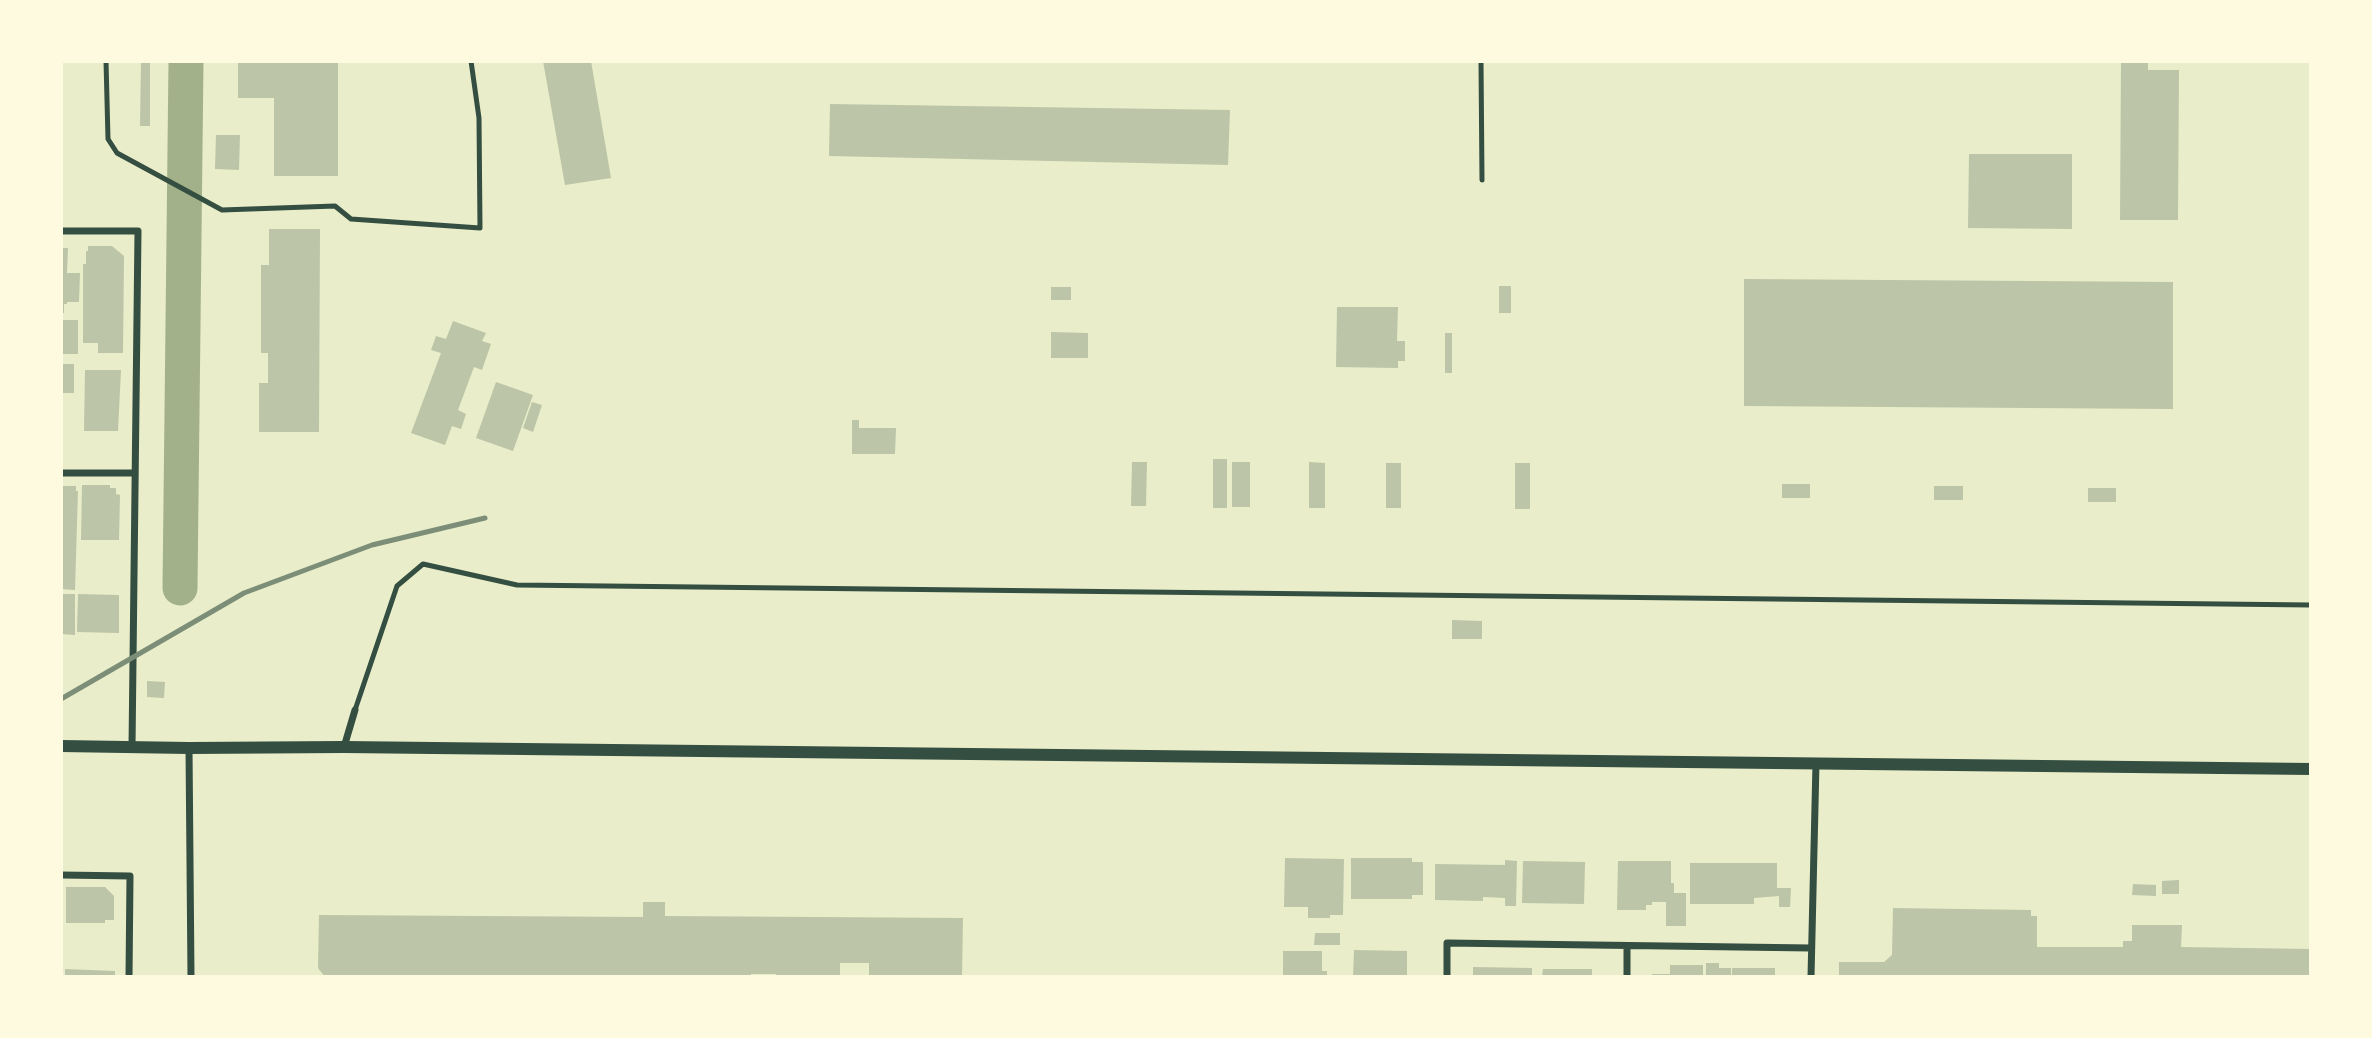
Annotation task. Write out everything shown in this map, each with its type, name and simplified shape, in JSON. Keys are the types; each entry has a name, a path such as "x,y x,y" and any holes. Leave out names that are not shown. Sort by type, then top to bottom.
{"street":[{"path":"61,231 138,231 132,747"},
{"path":"61,473 135,473"},
{"path":"344,747 355,710"},
{"path":"61,746 2311,769"},
{"path":"188,748 191,977"},
{"path":"1811,977 1816,763"},
{"path":"61,875 130,876 129,977"},
{"path":"1447,977 1447,943 1811,948"},
{"path":"1628,946 1628,977"}],"lane":[{"path":"106,61 108,139 117,153 222,210 335,206 351,219 480,228 479,118 471,61"},
{"path":"1481,61 1482,180"},
{"path":"355,710 397,586 423,564 517,585 2311,605"}],"building":[{"path":"141,61 150,61 150,126 140,126"},
{"path":"238,61 338,61 338,176 274,176 274,98 238,98"},
{"path":"543,61 591,61 611,178 565,185"},
{"path":"2121,61 2148,61 2148,70 2179,70 2178,220 2120,220"},
{"path":"830,104 1230,110 1228,165 829,156"},
{"path":"216,135 240,135 239,170 215,169"},
{"path":"1969,154 2072,154 2072,229 1968,228"},
{"path":"269,229 320,229 319,432 259,432 259,383 268,383 268,353 261,353 261,265 269,265"},
{"path":"88,246 112,246 124,256 123,353 98,353 98,343 83,343 83,264 86,264"},
{"path":"61,248 68,248 67,273 80,273 79,302 64,304 64,313 61,313"},
{"path":"1744,279 2173,282 2173,409 1744,406"},
{"path":"1499,286 1511,286 1511,313 1499,313"},
{"path":"1051,287 1071,287 1071,300 1051,300"},
{"path":"1337,307 1398,307 1397,341 1405,341 1405,361 1398,361 1398,368 1336,367"},
{"path":"61,320 78,320 78,354 61,354"},
{"path":"453,321 486,333 482,341 491,344 482,370 474,367 458,410 466,414 461,429 452,426 445,445 411,433 441,353 431,350 436,336 446,339"},
{"path":"1051,332 1088,333 1088,358 1051,358"},
{"path":"1445,333 1452,333 1452,373 1445,373"},
{"path":"61,364 74,364 74,393 61,393"},
{"path":"85,370 121,370 118,431 84,431"},
{"path":"496,382 533,395 513,451 476,438"},
{"path":"532,402 542,405 533,432 523,428"},
{"path":"852,420 859,420 859,428 896,428 895,454 852,454"},
{"path":"1213,459 1227,459 1227,508 1213,508"},
{"path":"1132,462 1147,462 1146,506 1131,506"},
{"path":"1232,462 1250,462 1250,507 1232,507"},
{"path":"1309,462 1325,463 1325,508 1309,508"},
{"path":"1386,463 1401,463 1401,508 1386,508"},
{"path":"1515,463 1530,463 1530,509 1515,509"},
{"path":"1782,484 1810,484 1810,498 1782,498"},
{"path":"82,485 110,485 110,488 116,488 116,494 120,495 119,540 81,540"},
{"path":"61,486 76,486 78,491 75,590 61,589"},
{"path":"1934,486 1963,486 1963,500 1934,500"},
{"path":"2088,488 2116,488 2116,502 2088,502"},
{"path":"61,594 75,594 75,635 61,634"},
{"path":"78,594 119,595 119,633 77,632"},
{"path":"1452,620 1482,621 1482,639 1452,639"},
{"path":"147,681 165,682 164,698 147,697"},
{"path":"1285,858 1344,859 1343,915 1308,918 1308,907 1284,907"},
{"path":"1351,858 1412,858 1412,862 1423,862 1423,895 1412,895 1412,899 1351,899"},
{"path":"1505,860 1517,861 1516,906 1505,906 1505,898 1483,897 1483,901 1435,900 1435,864 1505,865"},
{"path":"1523,861 1585,862 1584,904 1522,903"},
{"path":"1618,861 1671,861 1674,893 1686,893 1686,926 1666,926 1666,902 1652,902 1652,905 1646,905 1646,910 1617,910"},
{"path":"1690,863 1777,863 1777,888 1791,888 1790,907 1779,907 1779,896 1754,898 1754,904 1690,904"},
{"path":"2179,880 2179,894 2162,894 2162,881"},
{"path":"2133,884 2156,885 2156,896 2132,895"},
{"path":"66,887 105,887 114,896 114,920 105,920 105,923 66,923"},
{"path":"643,902 665,902 665,916 963,918 962,977 869,977 869,963 840,963 840,977 776,977 776,974 751,974 751,977 325,977 318,968 319,915 643,917"},
{"path":"1893,908 2031,910 2031,916 2037,916 2037,947 2123,947 2123,941 2132,941 2132,925 2182,925 2181,947 2311,949 2311,977 1839,977 1839,962 1884,962 1892,955"},
{"path":"1315,933 1340,933 1340,945 1314,945"},
{"path":"1354,950 1407,951 1407,977 1353,977"},
{"path":"1283,951 1322,951 1322,971 1327,971 1327,977 1283,977"},
{"path":"1706,963 1719,963 1719,968 1731,968 1731,977 1706,977"},
{"path":"1670,965 1703,965 1703,977 1652,977 1652,974 1670,974"},
{"path":"1473,967 1532,968 1532,977 1473,977"},
{"path":"1732,968 1775,968 1775,977 1732,977"},
{"path":"65,969 115,971 115,977 65,977"},
{"path":"1543,969 1592,969 1592,977 1542,977"}],"waterway":[{"path":"180,588 186,61"}],"railway":[{"path":"61,699 244,593 372,545 485,518"}]}
